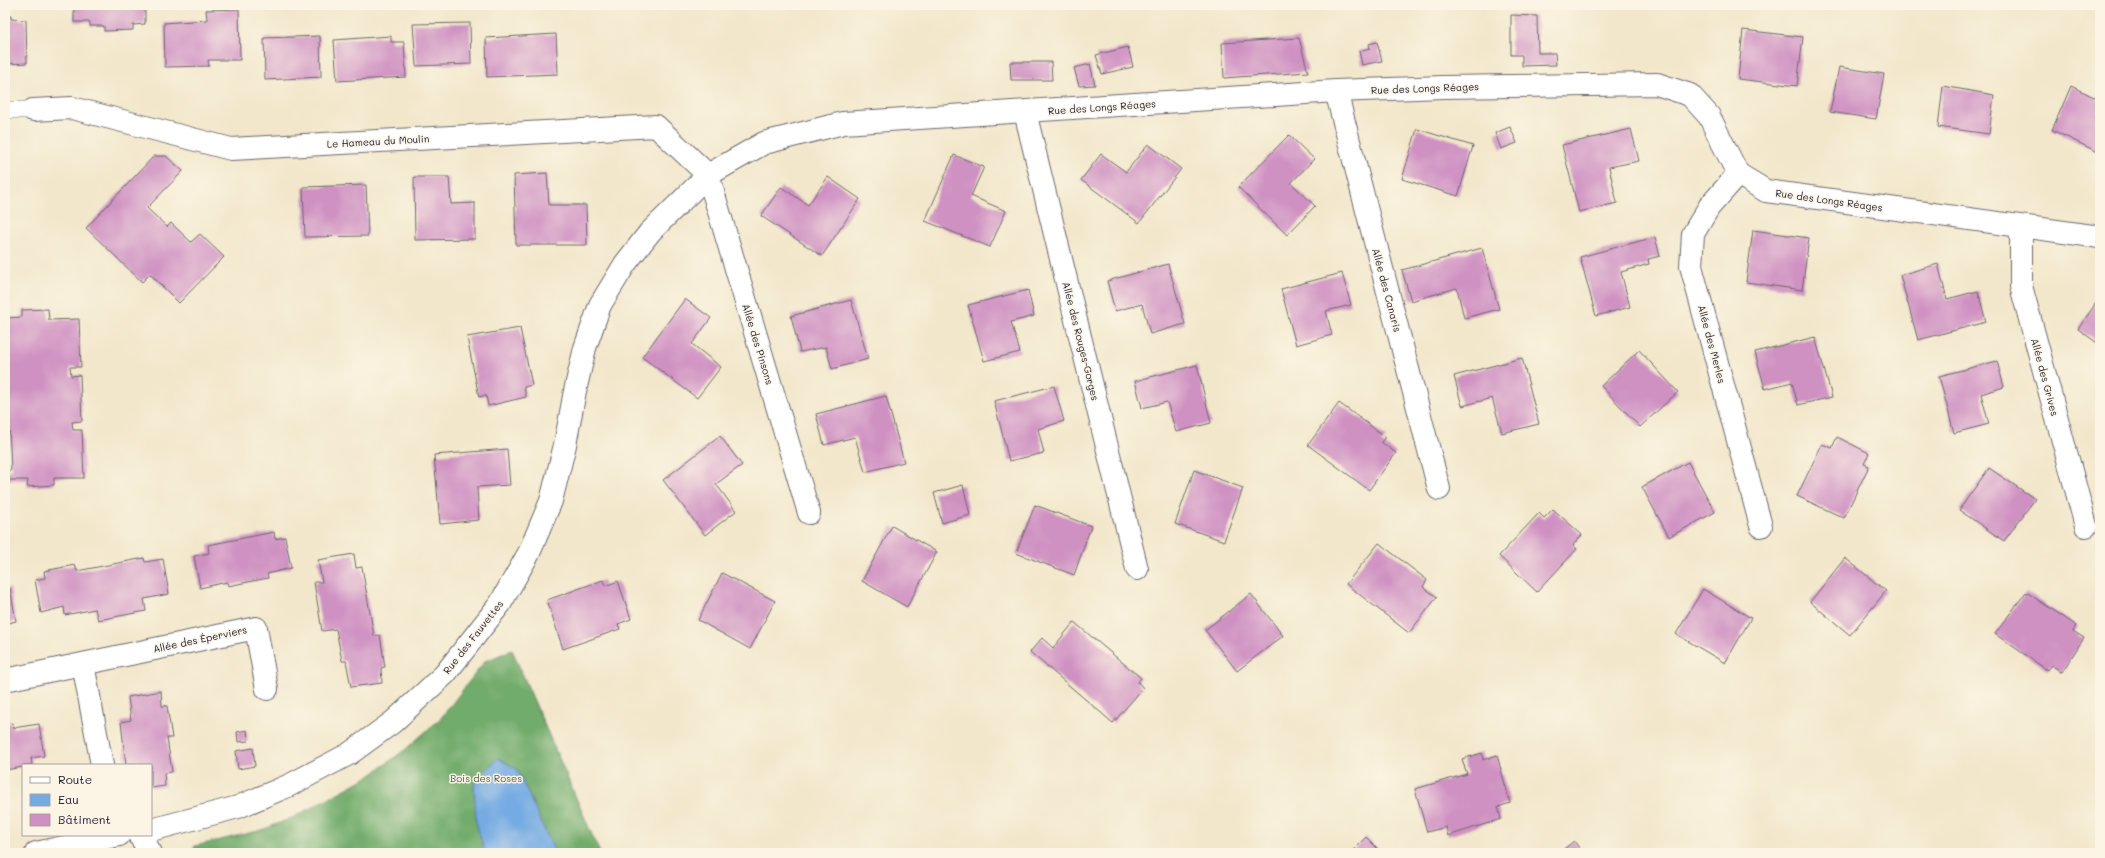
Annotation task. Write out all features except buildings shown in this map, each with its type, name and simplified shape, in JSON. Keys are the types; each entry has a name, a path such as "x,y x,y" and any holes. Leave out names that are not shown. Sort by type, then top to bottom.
{"street":[{"name":"Rue des Longs Réages","path":"708,175 764,143 843,123 1336,91 1443,87 1657,84 1690,95 1709,116 1738,174 1766,191 2100,237"},
{"name":"Allée des Canaris","path":"1336,91 1439,489"},
{"name":"Le Hameau du Moulin","path":"33,110 72,108 231,149 656,126 708,175"},
{"name":"Allée des Rouges-Gorges","path":"1025,112 1137,569"},
{"name":"Allée des Merles","path":"1738,174 1709,207 1692,234 1691,266 1761,526"},
{"name":"Allée des Pinsons","path":"708,175 809,513"},
{"name":"Rue des Fauvettes","path":"152,830 238,807 290,785 336,761 349,754 392,722 445,674 500,604 529,553 550,501 565,445 585,348 600,305 625,264 650,232 708,175"},
{"name":"Allée des Grives","path":"2021,226 2020,286 2086,526"},
{"name":"Allée des Éperviers","path":"5,680 256,628 267,689"},
{"path":"83,664 102,764"},
{"path":"36,853 114,836"},
{"path":"140,836 151,853"}],"lane":[{"path":"5,110 33,110"}],"green space":[{"name":"Bois des Roses","path":"512,650 600,853 192,853 195,846 262,830 294,817 371,775 406,749 441,718 485,661"}],"water":[{"path":"498,758 517,769 555,853 485,853 476,822 474,784"}]}
